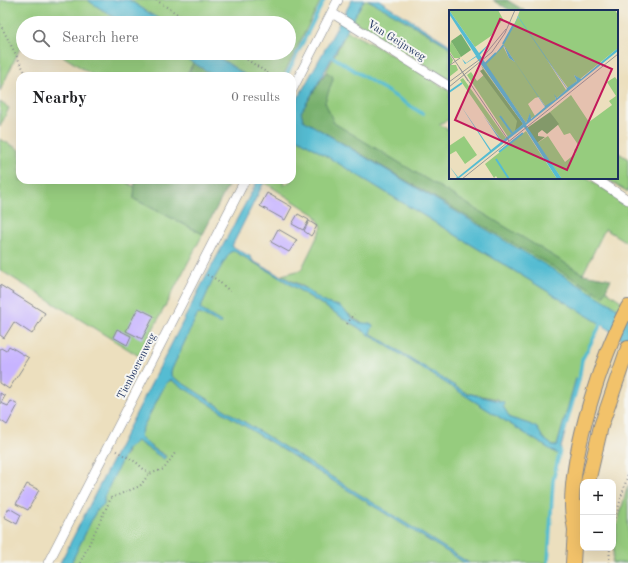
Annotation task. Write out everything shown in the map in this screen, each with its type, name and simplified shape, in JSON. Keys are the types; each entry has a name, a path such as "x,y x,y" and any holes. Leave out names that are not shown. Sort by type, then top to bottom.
{"main road":[{"path":"573,563 575,530 572,507 583,430 594,391 610,348 627,310"},
{"path":"589,479 601,426 627,351"},
{"path":"575,530 580,515"}],"street":[{"path":"296,83 335,14 338,0"},
{"name":"Van Geijnweg","path":"335,14 449,86"},
{"path":"596,179 628,200"},
{"name":"Tienboerenweg","path":"48,563 243,184"}],"path":[{"path":"156,0 180,16"},
{"path":"0,24 16,55"},
{"path":"19,60 25,72"},
{"path":"248,60 266,72"},
{"path":"206,274 216,279 232,293"},
{"path":"347,324 354,314"},
{"path":"114,450 126,455 149,474"},
{"path":"80,563 112,498 140,486 149,474 164,468 175,453"},
{"path":"616,516 628,474"},
{"path":"609,563 610,551"}],"green space":[{"path":"0,0 87,0 112,16 16,16 16,57 0,91"},
{"path":"129,0 321,0 296,50 296,16 154,16"},
{"path":"364,0 370,0 449,46 449,79 352,20"},
{"path":"493,0 507,0 523,10 509,10"},
{"path":"347,31 385,51 449,90 449,119 439,124 449,130 449,179 589,179 628,205 628,243 605,229 583,274 625,304 621,311 303,120 301,112 326,72"},
{"path":"69,60 190,60 194,62 188,72 88,72"},
{"path":"223,60 291,60 285,72 241,72"},
{"path":"194,62 211,72 189,72"},
{"path":"326,72 332,75 333,79 325,102 334,123 583,274 611,279 603,296 303,120 301,112"},
{"path":"0,102 9,108 0,127"},
{"path":"296,137 601,324 582,360 579,380 576,379 557,446 553,446 543,438 537,428 510,418 498,399 466,393 370,333 366,324 355,319 340,307 323,302 304,287 282,275 301,270 322,227 315,215 267,184 283,184 283,186 286,184 296,184"},
{"path":"0,139 16,148 16,184 130,184 135,187 134,199 203,234 139,356 0,270"},
{"path":"618,153 628,159 628,192 607,179 618,179"},
{"path":"135,184 229,184 203,234 134,199"},
{"path":"230,251 234,251 277,276 559,455 553,481 548,563 469,563 171,376 171,371 197,315 200,314 220,324 200,309 212,282"},
{"path":"171,380 465,563 71,563 96,511 104,504 104,496 122,459 126,455 127,449 137,441 164,459 166,456 150,446 140,436 142,429 166,383"},
{"path":"628,485 628,563 612,563 614,551 616,551 617,525"}],"water":[{"path":"87,0 129,0 154,16 112,16"},
{"path":"352,0 364,0 301,112 303,120 614,306 628,316 628,344 601,324 296,137 296,102"},
{"path":"368,0 379,0 449,44 449,46"},
{"path":"189,60 223,60 241,72 208,72"},
{"path":"256,184 263,184 232,246 251,257 253,261 305,288 322,301 344,309 353,319 358,322 373,326 370,333 466,393 504,402 503,406 510,418 537,428 543,438 553,446 557,446 576,378 579,380 559,455 277,276 234,251 230,252 212,282 200,309 221,322 220,324 200,314 197,315 171,371 171,376 469,563 465,563 171,380 166,383 142,429 140,436 150,446 166,457 164,459 137,441 127,449 104,497 104,504 96,511 71,563 60,563 199,290"}],"building":[{"path":"267,193 292,207 285,220 260,206"},
{"path":"298,214 309,220 303,230 292,224"},
{"path":"309,221 317,226 311,236 304,231"},
{"path":"278,229 297,240 289,252 271,242"},
{"path":"0,285 45,313 32,334 14,322 4,338 0,335"},
{"path":"138,308 154,316 142,339 126,331"},
{"path":"117,329 131,336 127,345 113,337"},
{"path":"9,346 29,358 9,389 0,383 0,350 1,348 6,351"},
{"path":"0,393 5,396 1,403 8,406 11,401 18,405 7,425 0,420"},
{"path":"27,484 39,490 28,510 16,504"},
{"path":"9,508 21,515 17,524 4,517"}],"waterway":[{"path":"296,56 324,0"},
{"path":"333,57 423,114"},
{"path":"288,72 294,60"},
{"path":"564,432 579,380 582,360 601,324"},
{"path":"548,563 553,481 560,450"}]}
